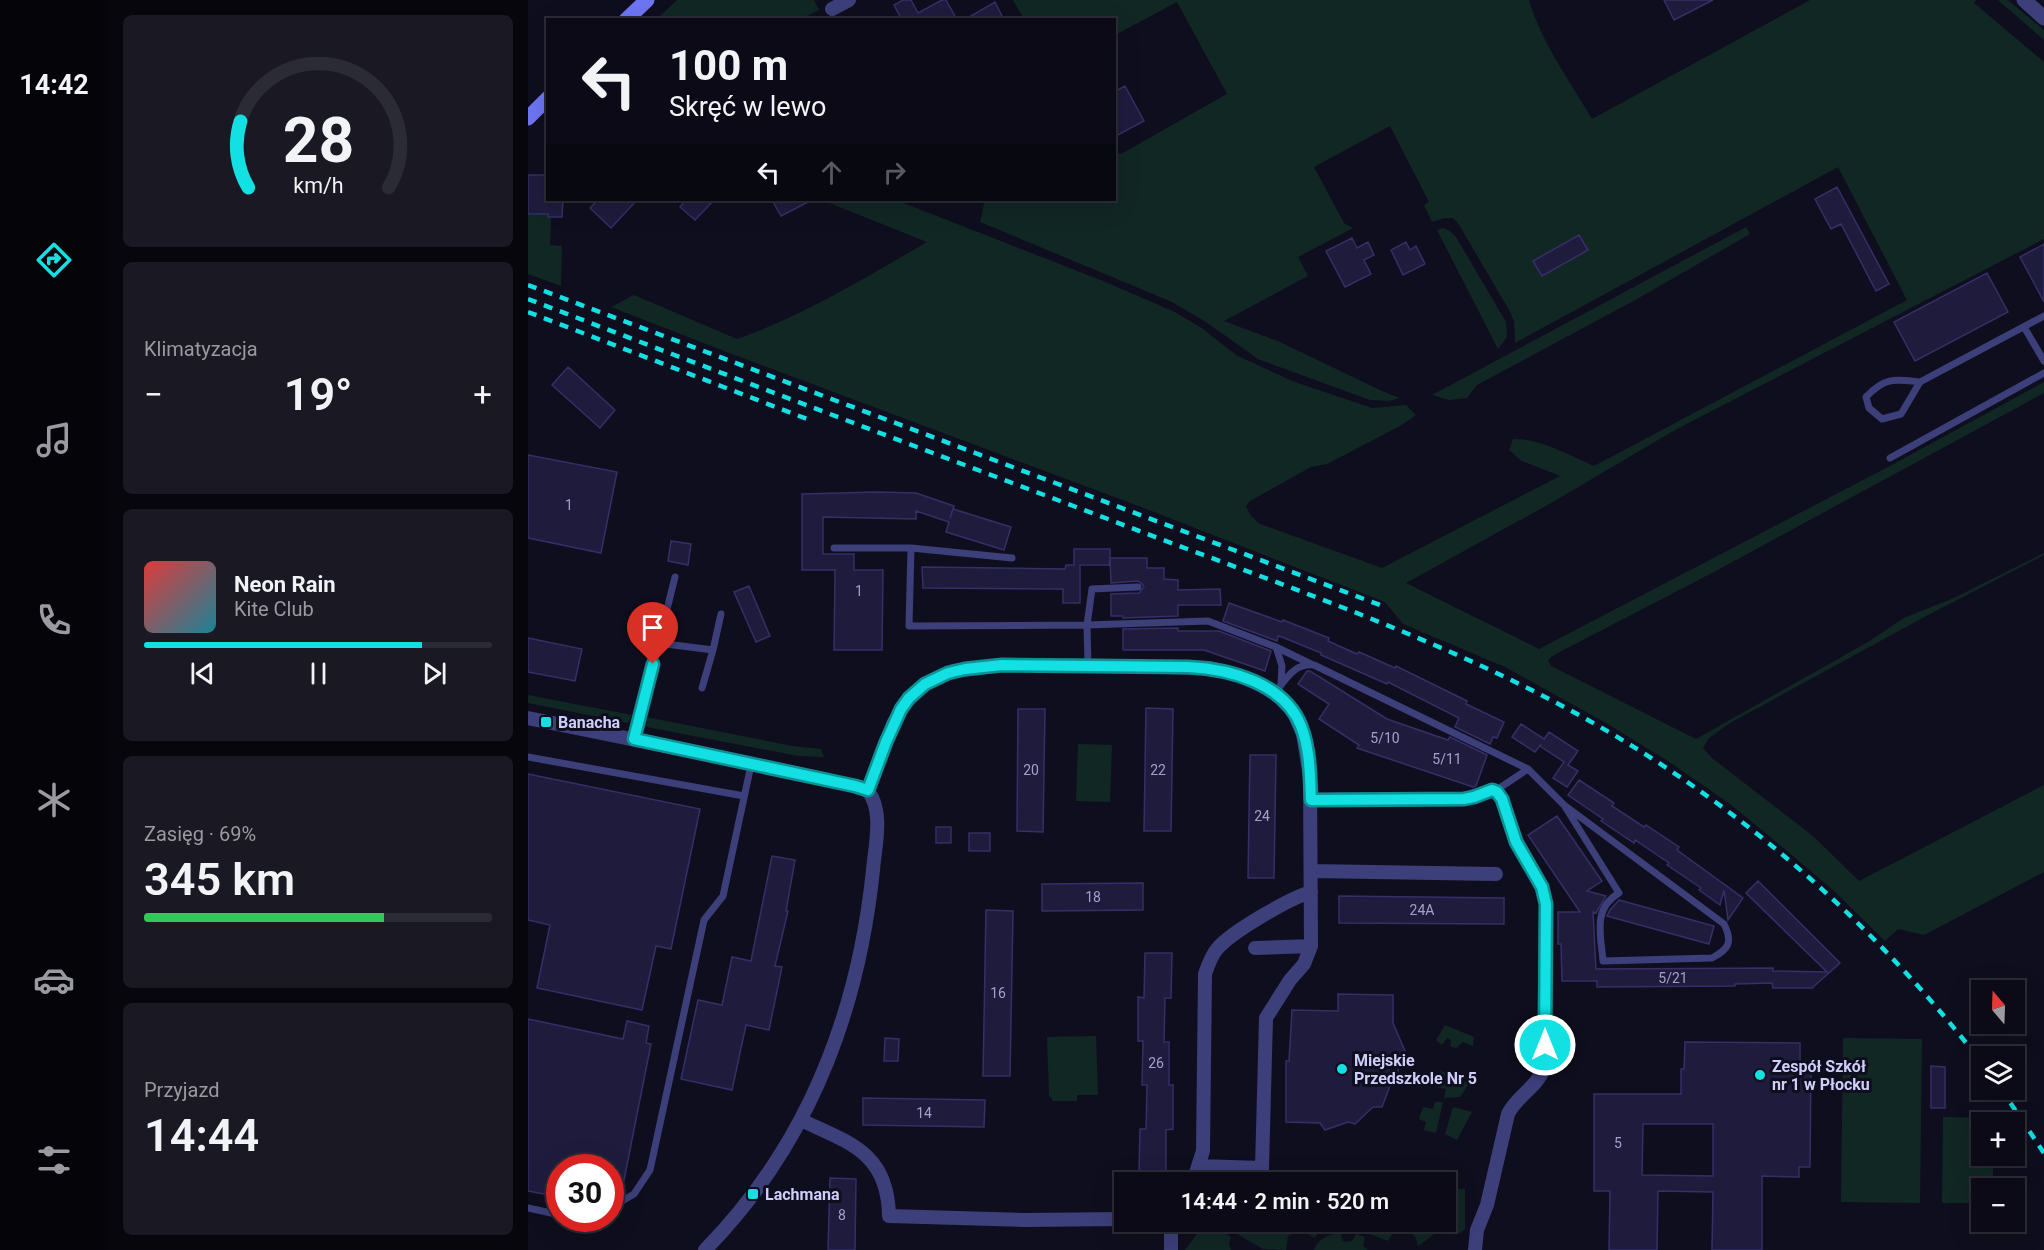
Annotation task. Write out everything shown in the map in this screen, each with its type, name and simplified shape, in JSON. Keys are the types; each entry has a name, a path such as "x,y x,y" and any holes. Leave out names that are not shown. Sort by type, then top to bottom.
{"main road":[{"path":"628,18 643,1"},
{"path":"528,118 546,100"}],"street":[{"path":"832,9 849,0"},
{"path":"2024,0 2044,18"},
{"path":"868,790 897,716 909,698 925,684 953,671 986,666 1210,668 1278,689 1301,727 1309,762 1311,946 1304,964 1290,980 1266,1018 1262,1168 1199,1166"},
{"path":"528,718 696,751 840,783 868,790 876,805 876,836 870,901 861,954 846,1011 820,1082 801,1120 753,1194 705,1250"},
{"path":"1311,800 1464,799 1491,790 1496,791 1505,805 1516,842 1545,894 1545,1063 1539,1079 1515,1103 1508,1114 1487,1205 1477,1230 1475,1250"},
{"path":"1311,871 1496,874"},
{"path":"1197,1172 1203,1150 1205,974 1210,959 1235,933 1298,896 1311,892"},
{"path":"1255,948 1311,946"},
{"path":"801,1120 856,1146 866,1155 885,1185 888,1194 889,1216 1024,1220 1114,1219"},
{"path":"1171,1232 1171,1250"}],"lane":[{"path":"1920,382 1898,379 1878,384 1866,397 1869,408 1882,419 1901,414 1920,382 2044,316"},
{"path":"2024,327 2044,361"},
{"path":"1890,458 2044,373"},
{"path":"834,548 911,548 1012,558"},
{"path":"911,548 909,626 1087,625 1208,621 1314,665 1528,770 1564,805 1724,924 1728,933 1728,944 1723,952 1712,958 1603,962 1600,919 1606,903 1619,892 1564,805"},
{"path":"634,739 675,577"},
{"path":"1088,666 1087,625 1092,589 1138,587"},
{"path":"702,688 721,614"},
{"path":"658,643 713,650"},
{"path":"1276,648 1282,666 1278,689"},
{"path":"1278,689 1298,667 1314,665"},
{"path":"528,757 744,796"},
{"path":"624,1200 634,1194 650,1170 704,920 723,896 751,765"},
{"path":"1496,791 1528,770"},
{"path":"528,1208 546,1212"}],"green space":[{"path":"677,0 814,0 819,10 803,18 658,18"},
{"path":"1013,0 1529,0 1541,32 1592,119 1810,0 1976,0 1974,3 2044,62 2044,239 1675,430 1551,503 1406,583 1539,649 1888,467 2044,382 2044,393 1712,573 1552,656 1548,661 1551,666 1696,739 1868,642 1904,618 1956,597 2044,553 1730,723 1709,738 1703,748 1712,758 1813,836 1859,881 2044,785 2044,872 1924,935 1898,929 1885,941 1834,891 1780,845 1730,804 1671,763 1606,723 1505,667 1403,624 1385,602 1149,510 611,307 634,295 737,339 811,307 927,242 824,201 899,201 1103,281 1175,312 1203,329 1236,355 1292,381 1372,408 1406,405 1416,415 1400,426 1327,464 1311,467 1250,501 1246,506 1251,516 1260,524 1382,568 1560,476 1522,461 1509,450 1513,439 1544,444 1594,466 1907,300 1838,167 1515,343 1514,321 1509,310 1458,223 1453,218 1432,222 1424,205 1429,202 1390,126 1314,167 1344,223 1353,228 1298,257 1308,276 1224,321 1280,342 1400,398 1388,401 1370,400 1258,359 1206,322 1172,302 980,222 985,201 1116,201 1116,153 1121,154 1227,94 1177,2 1116,34 1116,18 1023,18"},
{"path":"1998,0 2008,0 2044,30 2044,40"},
{"path":"528,214 548,214 548,217 551,217 550,245 562,246 561,286 528,274"},
{"path":"1746,227 1750,234 1637,299 1477,385 1467,398 1449,400 1432,395"},
{"path":"1443,228 1456,237 1506,322 1507,337 1498,349 1437,230"},
{"path":"528,695 632,715 628,723 528,703"},
{"path":"646,717 793,746 821,749 824,757 798,756 647,727"},
{"path":"1078,744 1112,745 1110,802 1076,801"},
{"path":"1445,1025 1474,1037 1473,1046 1463,1042 1456,1048 1450,1046 1451,1040 1447,1038 1442,1045 1436,1040"},
{"path":"1096,1036 1098,1095 1077,1095 1077,1101 1053,1101 1049,1095 1047,1037"},
{"path":"1843,1038 1922,1039 1920,1203 1841,1202"},
{"path":"1440,1071 1449,1074 1453,1071 1460,1074 1460,1079 1469,1084 1460,1097 1444,1098 1446,1089 1435,1087"},
{"path":"1435,1102 1443,1102 1436,1133 1424,1130 1426,1122 1419,1119 1423,1107 1433,1109"},
{"path":"1453,1107 1472,1112 1457,1140 1445,1134"},
{"path":"1943,1117 1971,1118 1971,1166 1993,1166 1993,1178 1971,1178 1971,1203 1942,1203"},
{"path":"1456,1189 1465,1189 1465,1229 1460,1233 1452,1232 1456,1232"},
{"path":"1198,1232 1223,1232 1231,1237 1229,1243 1231,1250 1185,1250"},
{"path":"1234,1232 1301,1232 1288,1236 1286,1250 1263,1249"},
{"path":"1301,1232 1319,1232 1314,1238"},
{"path":"1364,1232 1396,1232 1388,1241"},
{"path":"1411,1232 1438,1232 1418,1246 1416,1238"},
{"path":"1341,1233 1342,1240 1345,1242 1352,1241 1356,1234 1365,1237 1363,1246 1368,1250 1314,1250 1324,1237"}],"building":[{"path":"903,0 911,0 918,13 946,0 956,18 901,18 894,5"},
{"path":"1664,0 1713,0 1674,20"},
{"path":"995,2 1003,18 967,18"},
{"path":"1125,86 1144,121 1116,136 1116,91"},
{"path":"528,175 546,175 546,201 563,201 562,217 528,214"},
{"path":"1837,187 1889,284 1876,291 1841,224 1831,229 1815,199"},
{"path":"597,201 636,201 611,228 590,208"},
{"path":"685,201 713,201 695,220 680,207"},
{"path":"773,201 810,201 781,216"},
{"path":"1579,235 1588,250 1542,276 1533,261"},
{"path":"1352,238 1357,248 1368,242 1374,255 1364,260 1371,274 1345,287 1326,251"},
{"path":"1406,242 1410,250 1416,246 1425,264 1403,275 1391,250"},
{"path":"2044,244 2044,302 2020,257"},
{"path":"1987,273 2008,312 1915,361 1894,322"},
{"path":"568,367 615,410 600,428 552,385"},
{"path":"528,455 617,472 601,553 528,538"},
{"path":"916,493 954,506 953,509 1011,527 1004,550 946,532 949,522 916,511 916,519 823,517 823,554 854,554 854,570 883,570 882,650 834,650 835,570 802,570 802,494"},
{"path":"671,541 691,544 688,565 668,561"},
{"path":"1074,549 1110,549 1110,558 1147,558 1147,568 1164,568 1164,579 1178,580 1178,590 1220,589 1221,605 1178,605 1178,616 1123,618 1123,616 1111,616 1111,594 1139,593 1144,587 1138,581 1111,583 1110,559 1109,565 1080,565 1080,603 1063,603 1063,589 923,588 922,567 1065,569 1066,565 1074,565"},
{"path":"749,586 770,636 756,642 734,592"},
{"path":"1229,603 1329,638 1328,641 1395,668 1396,666 1467,701 1466,704 1504,722 1497,738 1493,737 1490,744 1455,727 1459,718 1388,682 1387,684 1321,655 1321,653 1282,637 1278,636 1277,641 1223,621"},
{"path":"1178,628 1178,631 1219,631 1271,651 1265,671 1204,650 1123,650 1123,629"},
{"path":"528,638 582,649 575,681 528,672"},
{"path":"1307,671 1387,719 1448,740 1450,737 1487,755 1476,786 1473,787 1357,748 1359,745 1319,719 1329,704 1298,684"},
{"path":"1146,708 1173,709 1171,831 1144,831"},
{"path":"1018,709 1045,709 1043,832 1017,831"},
{"path":"1521,724 1544,739 1549,732 1578,751 1568,765 1578,771 1567,787 1553,778 1564,762 1540,746 1541,744 1535,752 1512,737"},
{"path":"1250,755 1276,755 1274,878 1248,878"},
{"path":"528,774 700,809 671,949 656,946 642,1010 537,988 550,925 528,920"},
{"path":"1579,780 1614,803 1612,806 1679,847 1677,850 1743,898 1728,920 1724,890 1720,905 1699,890 1701,888 1667,865 1669,863 1601,821 1603,819 1568,795"},
{"path":"1557,816 1602,881 1587,891 1606,896 1596,913 1593,912 1596,969 1773,968 1773,971 1827,972 1746,893 1758,881 1840,963 1812,988 1773,988 1772,983 1735,984 1735,986 1597,987 1597,981 1562,981 1561,944 1558,944 1558,912 1580,912 1528,835"},
{"path":"936,827 951,827 951,843 936,843"},
{"path":"969,833 990,833 990,851 969,851"},
{"path":"772,856 795,860 786,911 788,911 775,966 782,967 769,1030 746,1025 732,1090 681,1079 698,1000 722,1005 732,957 751,961"},
{"path":"1143,883 1143,910 1042,911 1042,884"},
{"path":"1339,896 1504,898 1504,924 1339,923"},
{"path":"1619,900 1714,926 1709,944 1607,916"},
{"path":"986,910 1013,911 1010,1076 983,1076"},
{"path":"1145,953 1172,953 1171,998 1165,998 1164,1042 1169,1042 1169,1085 1173,1085 1173,1129 1166,1130 1166,1172 1139,1172 1140,1129 1146,1129 1147,1085 1142,1085 1143,1041 1138,1041 1138,997 1144,998"},
{"name":"Miejskie Przedszkole Nr 5","path":"1338,994 1393,995 1393,1023 1405,1051 1398,1056 1398,1082 1391,1083 1382,1107 1373,1107 1355,1124 1348,1122 1325,1130 1320,1123 1286,1122 1286,1061 1289,1061 1292,1010 1338,1011"},
{"path":"528,1019 623,1039 627,1021 649,1026 646,1043 651,1044 624,1180 624,1154 546,1154 546,1194 528,1191"},
{"path":"885,1038 899,1039 898,1061 884,1061"},
{"path":"1685,1042 1800,1043 1800,1063 1811,1063 1810,1167 1799,1167 1799,1177 1762,1176 1762,1250 1712,1250 1713,1192 1658,1191 1657,1250 1609,1250 1610,1191 1594,1191 1594,1094 1681,1094 1681,1069 1684,1069","holes":["1643,1124 1713,1124 1713,1176 1642,1175"]},
{"path":"1931,1066 1945,1067 1945,1108 1931,1108"},
{"path":"863,1098 985,1100 984,1127 863,1125"},
{"path":"830,1178 856,1179 855,1250 828,1250"}],"railway":[{"path":"528,285 1380,605"},
{"path":"528,299 1347,609 1465,658 1579,715 1637,749 1693,786 1798,868 1848,913 1895,961 1971,1049"},
{"path":"528,312 807,419"},
{"path":"2008,1100 2044,1153"}],"place":[{"name":"Banacha","path":"546,722"},
{"name":"Miejskie Przedszkole Nr 5","path":"1342,1069"},
{"name":"Zespół Szkół nr 1 w Płocku","path":"1760,1075"},
{"name":"Lachmana","path":"753,1194"}],"route":[{"path":"653,664 634,739 868,790 893,724 905,703 925,684 959,669 1002,665 1188,667 1210,668 1241,676 1275,693 1289,706 1297,718 1309,762 1311,800 1464,799 1492,790 1499,794 1505,805 1516,842 1545,894 1545,1045"}]}
